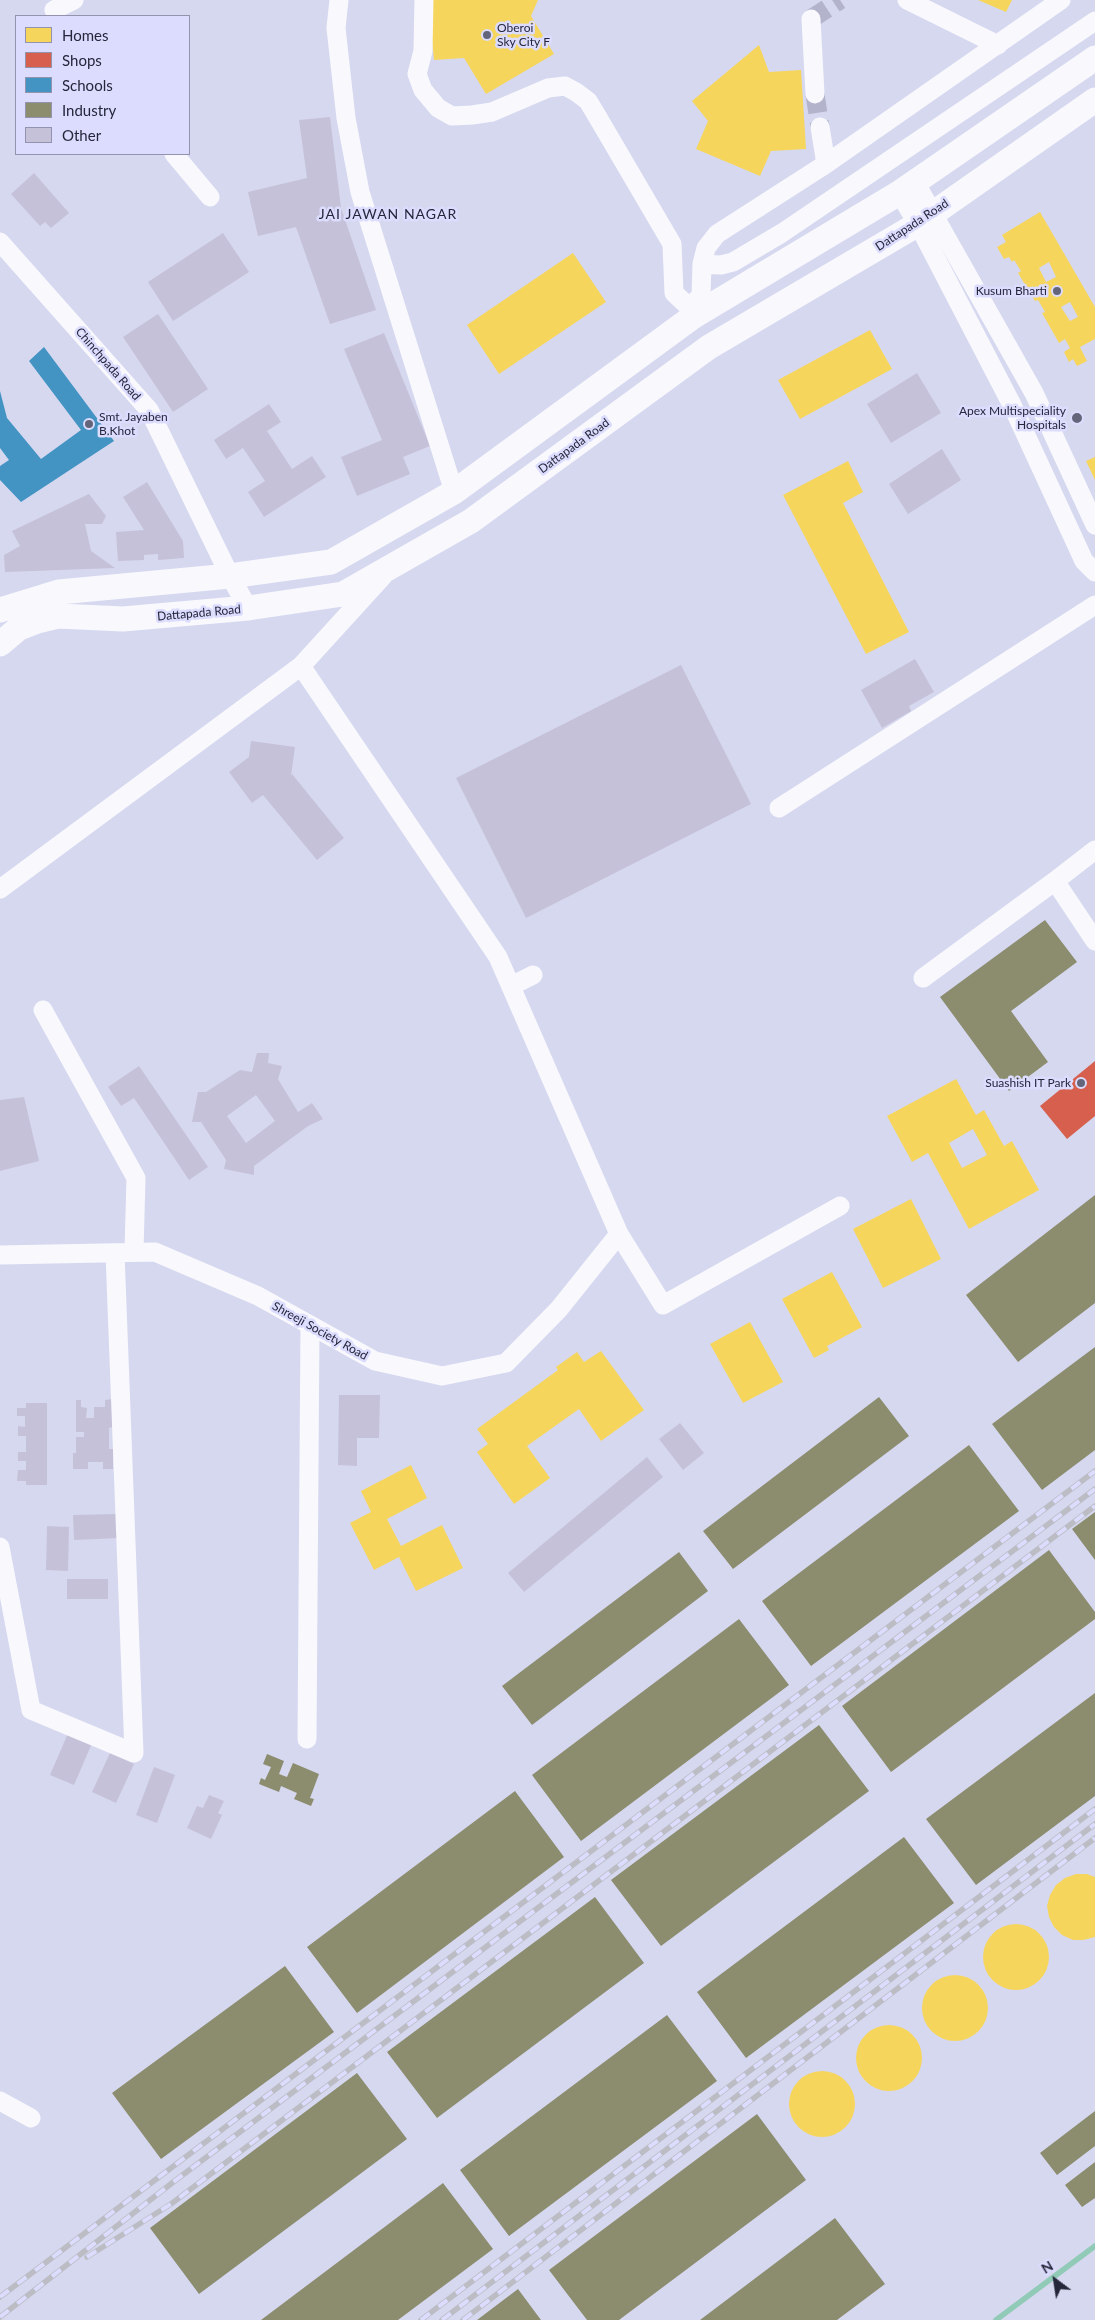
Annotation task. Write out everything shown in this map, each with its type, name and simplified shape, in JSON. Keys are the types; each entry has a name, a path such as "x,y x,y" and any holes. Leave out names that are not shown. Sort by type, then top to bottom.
{"main road":[{"path":"0,610 59,592 230,576 331,562 454,492 692,311 907,187 1087,64 1095,92"},
{"name":"Dattapada Road","path":"0,644 19,628 58,616 123,619 248,608 343,594 471,521 709,347 925,218 1095,100"}],"street":[{"path":"53,9 74,0"},
{"path":"339,0 336,28 346,118 360,192 454,492"},
{"path":"424,0 423,51 417,74 423,90 438,108 452,116 492,112 548,88 565,86 588,101 672,244 674,293 692,311 701,296 702,264 706,248 717,234 826,164 1061,0"},
{"path":"906,0 998,45"},
{"path":"810,19 815,94"},
{"path":"702,264 721,265 733,262 782,232 1095,21"},
{"path":"820,127 826,164"},
{"path":"175,155 210,197"},
{"path":"907,187 1034,393 1095,525"},
{"path":"925,218 1084,561 1095,572"},
{"name":"Chinchpada Road","path":"0,242 148,410 230,576 248,608"},
{"path":"1012,405 1034,393"},
{"path":"1075,541 1095,530"},
{"path":"0,889 302,666 393,565"},
{"path":"779,808 1095,605"},
{"path":"0,610 19,628"},
{"path":"302,666 498,956 619,1234 663,1305 840,1206"},
{"path":"922,978 1095,850"},
{"path":"1055,881 1095,941"},
{"path":"511,986 533,974"},
{"path":"42,1010 136,1178 134,1251"},
{"name":"Shreeji Society Road","path":"0,1254 155,1252 258,1296 375,1361 442,1376 506,1363 559,1310 619,1234"},
{"path":"0,1547 31,1710 134,1753 115,1253"},
{"path":"307,1739 310,1325"},
{"path":"0,2101 31,2118"}],"building: Homes":[{"name":"Oberoi Sky City F","path":"428,0 538,0 531,16 554,54 486,94 464,58 434,60"},
{"path":"978,0 1012,0 1006,12"},
{"path":"759,45 769,72 801,70 806,149 771,151 760,176 696,149 708,121 692,101"},
{"name":"Kusum Bharti","path":"1040,212 1095,307 1095,339 1080,347 1087,361 1077,366 1073,359 1069,362 1064,352 1070,348 1065,339 1059,343 1042,313 1045,312 1038,300 1035,301 1018,273 1021,271 1014,260 1012,262 1009,257 1004,259 997,247 1006,242 1002,235","holes":["1049,262 1056,277 1046,282 1039,268","1070,302 1078,317 1070,321 1061,307"]},
{"path":"573,253 606,302 499,374 467,325"},
{"path":"870,330 892,369 800,419 778,380"},
{"path":"1095,457 1095,480 1086,461"},
{"path":"848,461 863,492 843,503 909,632 866,654 783,495"},
{"path":"956,1079 976,1115 984,1110 1004,1146 1012,1141 1039,1190 969,1229 928,1153 912,1162 887,1116","holes":["973,1129 987,1155 962,1168 949,1143"]},
{"path":"911,1199 941,1259 883,1288 853,1229"},
{"path":"832,1272 862,1327 827,1346 829,1350 814,1358 782,1299"},
{"path":"750,1322 783,1382 743,1403 710,1344"},
{"path":"601,1351 644,1410 601,1441 579,1409 527,1446 550,1478 514,1504 477,1452 488,1444 477,1429 558,1370 556,1367 577,1352 584,1362"},
{"path":"411,1465 427,1498 387,1519 401,1546 442,1525 463,1568 416,1591 399,1557 374,1570 350,1523 371,1512 361,1491"},
{"path":"1076,1874 1087,1874 1095,1877 1095,1937 1083,1940 1073,1940 1062,1935 1054,1927 1049,1917 1047,1906 1050,1895 1056,1885 1065,1878"},
{"path":"1016,1924 1029,1926 1044,1939 1047,1944 1049,1957 1047,1970 1034,1985 1029,1988 1016,1990 1003,1988 988,1975 985,1970 983,1957 985,1944 998,1929 1003,1926"},
{"path":"949,1975 961,1975 973,1980 983,1990 988,2002 986,2021 973,2036 961,2041 949,2041 937,2036 927,2026 922,2014 922,2002 927,1990 937,1980"},
{"path":"889,2025 902,2027 917,2040 920,2045 922,2058 920,2071 907,2086 902,2089 889,2091 876,2089 861,2076 858,2071 856,2058 858,2045 871,2030 876,2027"},
{"path":"816,2071 828,2071 840,2076 850,2086 855,2098 853,2117 840,2132 828,2137 816,2137 804,2132 794,2122 789,2110 789,2098 794,2086 804,2076"}],"building: Shops":[{"name":"Suashish IT Park","path":"1095,1061 1095,1116 1067,1139 1040,1106"}],"building: Schools":[{"name":"Smt. Jayaben B.Khot","path":"44,347 114,441 21,502 0,480 0,466 9,460 0,448 0,391 7,418 41,459 81,430 29,361"}],"building: Industry":[{"path":"1045,920 1077,962 1011,1011 1048,1062 1009,1091 940,997"},
{"path":"1095,1195 1095,1303 1018,1362 966,1295"},
{"path":"1095,1347 1095,1450 1042,1490 992,1424"},
{"path":"879,1397 909,1436 733,1569 703,1531"},
{"path":"969,1445 1019,1511 811,1666 762,1601"},
{"path":"1095,1512 1095,1560 1072,1529"},
{"path":"1049,1550 1095,1612 1095,1619 891,1772 842,1706"},
{"path":"679,1552 708,1591 532,1725 502,1686"},
{"path":"739,1619 789,1685 581,1841 532,1775"},
{"path":"1095,1693 1095,1796 976,1885 926,1819"},
{"path":"819,1725 869,1791 661,1946 611,1880"},
{"path":"267,1754 284,1761 279,1774 287,1777 293,1763 319,1774 310,1798 314,1799 311,1806 294,1799 297,1793 281,1786 279,1792 259,1784 261,1778 265,1780 271,1767 263,1764"},
{"path":"515,1791 564,1857 357,2013 307,1947"},
{"path":"904,1837 954,1903 746,2058 697,1992"},
{"path":"595,1897 644,1963 437,2118 387,2052"},
{"path":"285,1966 334,2032 161,2159 112,2093"},
{"path":"667,2015 717,2081 509,2236 460,2170"},
{"path":"357,2073 407,2139 199,2294 150,2228"},
{"path":"1095,2111 1095,2146 1057,2175 1040,2153"},
{"path":"757,2114 806,2180 619,2320 587,2320 549,2270"},
{"path":"1095,2162 1095,2198 1082,2207 1065,2185"},
{"path":"443,2183 493,2249 398,2320 261,2320"},
{"path":"835,2218 885,2284 837,2320 700,2320"},
{"path":"518,2289 541,2320 477,2320"}],"building: Other":[{"path":"330,117 341,208 376,310 330,324 296,227 258,236 248,192 307,178 299,120"},
{"path":"34,173 69,213 51,228 45,222 40,226 11,194"},
{"path":"223,233 249,272 173,321 148,282"},
{"path":"158,314 208,389 173,412 123,337"},
{"path":"384,333 430,446 403,457 410,474 357,496 341,457 382,440 344,349"},
{"path":"917,373 941,413 891,443 867,404"},
{"path":"269,404 281,422 267,431 292,469 312,456 326,477 264,517 248,492 265,481 243,448 226,459 214,440"},
{"path":"942,449 961,480 908,514 889,484"},
{"path":"147,482 183,541 184,558 158,560 158,554 144,555 144,560 118,561 116,532 144,530 123,497"},
{"path":"89,494 106,516 102,524 85,524 91,551 115,568 5,572 4,555 20,546 12,531"},
{"path":"915,659 934,692 909,706 911,711 882,728 861,690"},
{"path":"681,665 751,804 526,918 456,778"},
{"path":"251,741 295,747 291,776 292,774 344,838 317,860 263,795 252,803 229,772 249,757"},
{"path":"257,1053 269,1053 268,1063 282,1066 278,1079 298,1112 312,1103 323,1119 308,1126 254,1166 254,1175 224,1169 226,1160 201,1122 192,1122 198,1092 206,1092 240,1070 252,1072","holes":["256,1095 275,1121 246,1143 227,1116"]},
{"path":"139,1066 208,1167 189,1180 134,1098 121,1106 108,1087"},
{"path":"24,1097 39,1161 0,1171 0,1100"},
{"path":"339,1395 380,1395 379,1438 357,1438 357,1466 338,1465"},
{"path":"113,1399 113,1427 109,1428 109,1449 113,1449 113,1469 103,1469 103,1462 88,1462 88,1469 73,1469 76,1437 84,1437 84,1432 76,1432 76,1400 81,1400 81,1407 87,1408 86,1418 94,1418 94,1407 105,1407 105,1400"},
{"path":"26,1403 47,1403 47,1485 26,1485 26,1481 17,1481 18,1470 26,1470 26,1461 18,1461 18,1452 26,1452 26,1436 18,1436 18,1426 25,1427 25,1416 17,1416 17,1408 26,1408"},
{"path":"680,1423 704,1453 683,1470 659,1439"},
{"path":"647,1457 663,1477 524,1592 508,1573"},
{"path":"118,1514 119,1538 74,1540 73,1515"},
{"path":"47,1526 69,1527 68,1571 46,1570"},
{"path":"67,1579 108,1579 108,1599 67,1599"},
{"path":"69,1731 93,1741 74,1785 50,1775"},
{"path":"110,1753 134,1764 116,1803 92,1792"},
{"path":"154,1767 175,1775 157,1823 136,1815"},
{"path":"209,1795 224,1801 218,1813 222,1815 211,1839 187,1828 197,1806 203,1808"}],"waterway":[{"path":"996,2320 1095,2246"}],"tunnel":[{"path":"811,19 840,0"},
{"path":"815,94 820,127"}],"railway":[{"path":"0,2297 1095,1471"},
{"path":"0,2317 172,2183 1095,1489"},
{"path":"87,2257 171,2204 1095,1506"},
{"path":"421,2320 1095,1809"},
{"path":"442,2320 1095,1824"},
{"path":"463,2320 1095,1838"}],"place":[{"name":"Oberoi Sky City F","path":"487,35"},
{"name":"Kusum Bharti","path":"1057,291"},
{"name":"Apex Multispeciality Hospitals","path":"1077,418"},
{"name":"Smt. Jayaben B.Khot","path":"89,424"},
{"name":"Suashish IT Park","path":"1081,1083"}],"district":[{"name":"JAI JAWAN NAGAR","path":"388,214"}]}
